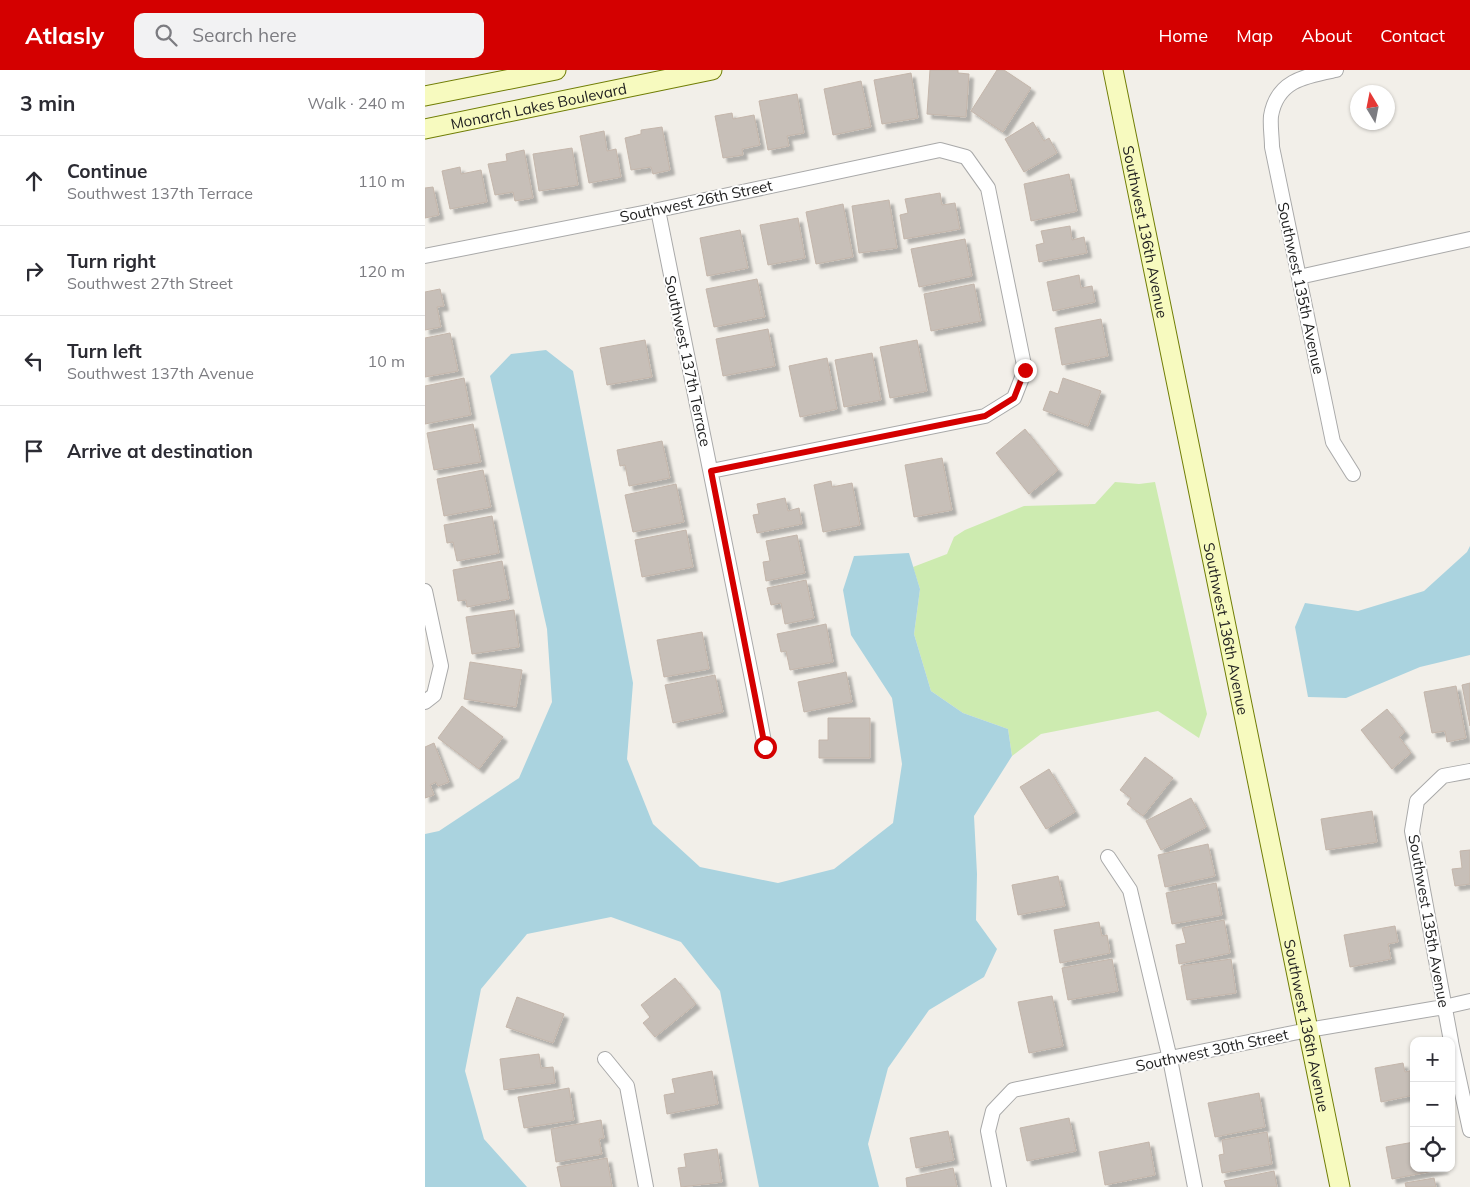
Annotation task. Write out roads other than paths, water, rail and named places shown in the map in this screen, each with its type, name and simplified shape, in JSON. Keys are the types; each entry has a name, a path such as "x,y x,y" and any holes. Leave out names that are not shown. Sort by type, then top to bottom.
{"street":[{"name":"Monarch Lakes Boulevard","path":"425,96 556,70"},
{"name":"Monarch Lakes Boulevard","path":"425,129 712,70"},
{"name":"Southwest 136th Avenue","path":"1113,70 1339,1187"},
{"name":"Southwest 135th Avenue","path":"1336,70 1311,75 1289,84 1277,98 1271,117 1272,148 1333,442 1353,474"},
{"name":"Southwest 26th Street","path":"425,256 657,210 940,150 966,157 989,188 1025,370 1014,398 985,416 711,471"},
{"name":"Southwest 137th Terrace","path":"657,210 765,747"},
{"path":"1299,277 1470,239"},
{"path":"425,591 441,666 429,698"},
{"name":"Southwest 135th Avenue","path":"1450,1037 1412,831 1417,801 1443,776 1470,771"},
{"path":"1108,857 1130,890 1170,1059 1195,1187"},
{"name":"Southwest 30th Street","path":"999,1187 988,1131 993,1111 1013,1090 1308,1030 1470,1001"},
{"path":"605,1059 627,1086 646,1187"},
{"name":"Southwest 135th Avenue","path":"1455,1060 1470,1130"}],"water":[{"path":"546,350 573,371 633,683 627,759 653,824 700,867 778,883 834,869 893,823 902,764 892,698 851,635 843,590 854,556 909,553 920,589 914,634 931,691 963,713 1008,729 1012,756 974,816 977,874 976,920 997,949 984,977 929,1010 888,1068 868,1144 879,1187 759,1187 720,991 681,942 611,917 527,934 481,989 465,1071 484,1139 527,1187 425,1187 425,834 439,831 519,778 552,702 547,629 490,376 511,354"},
{"path":"1470,546 1470,655 1420,667 1346,698 1308,697 1295,627 1305,603 1358,611 1424,591 1467,552"}]}
